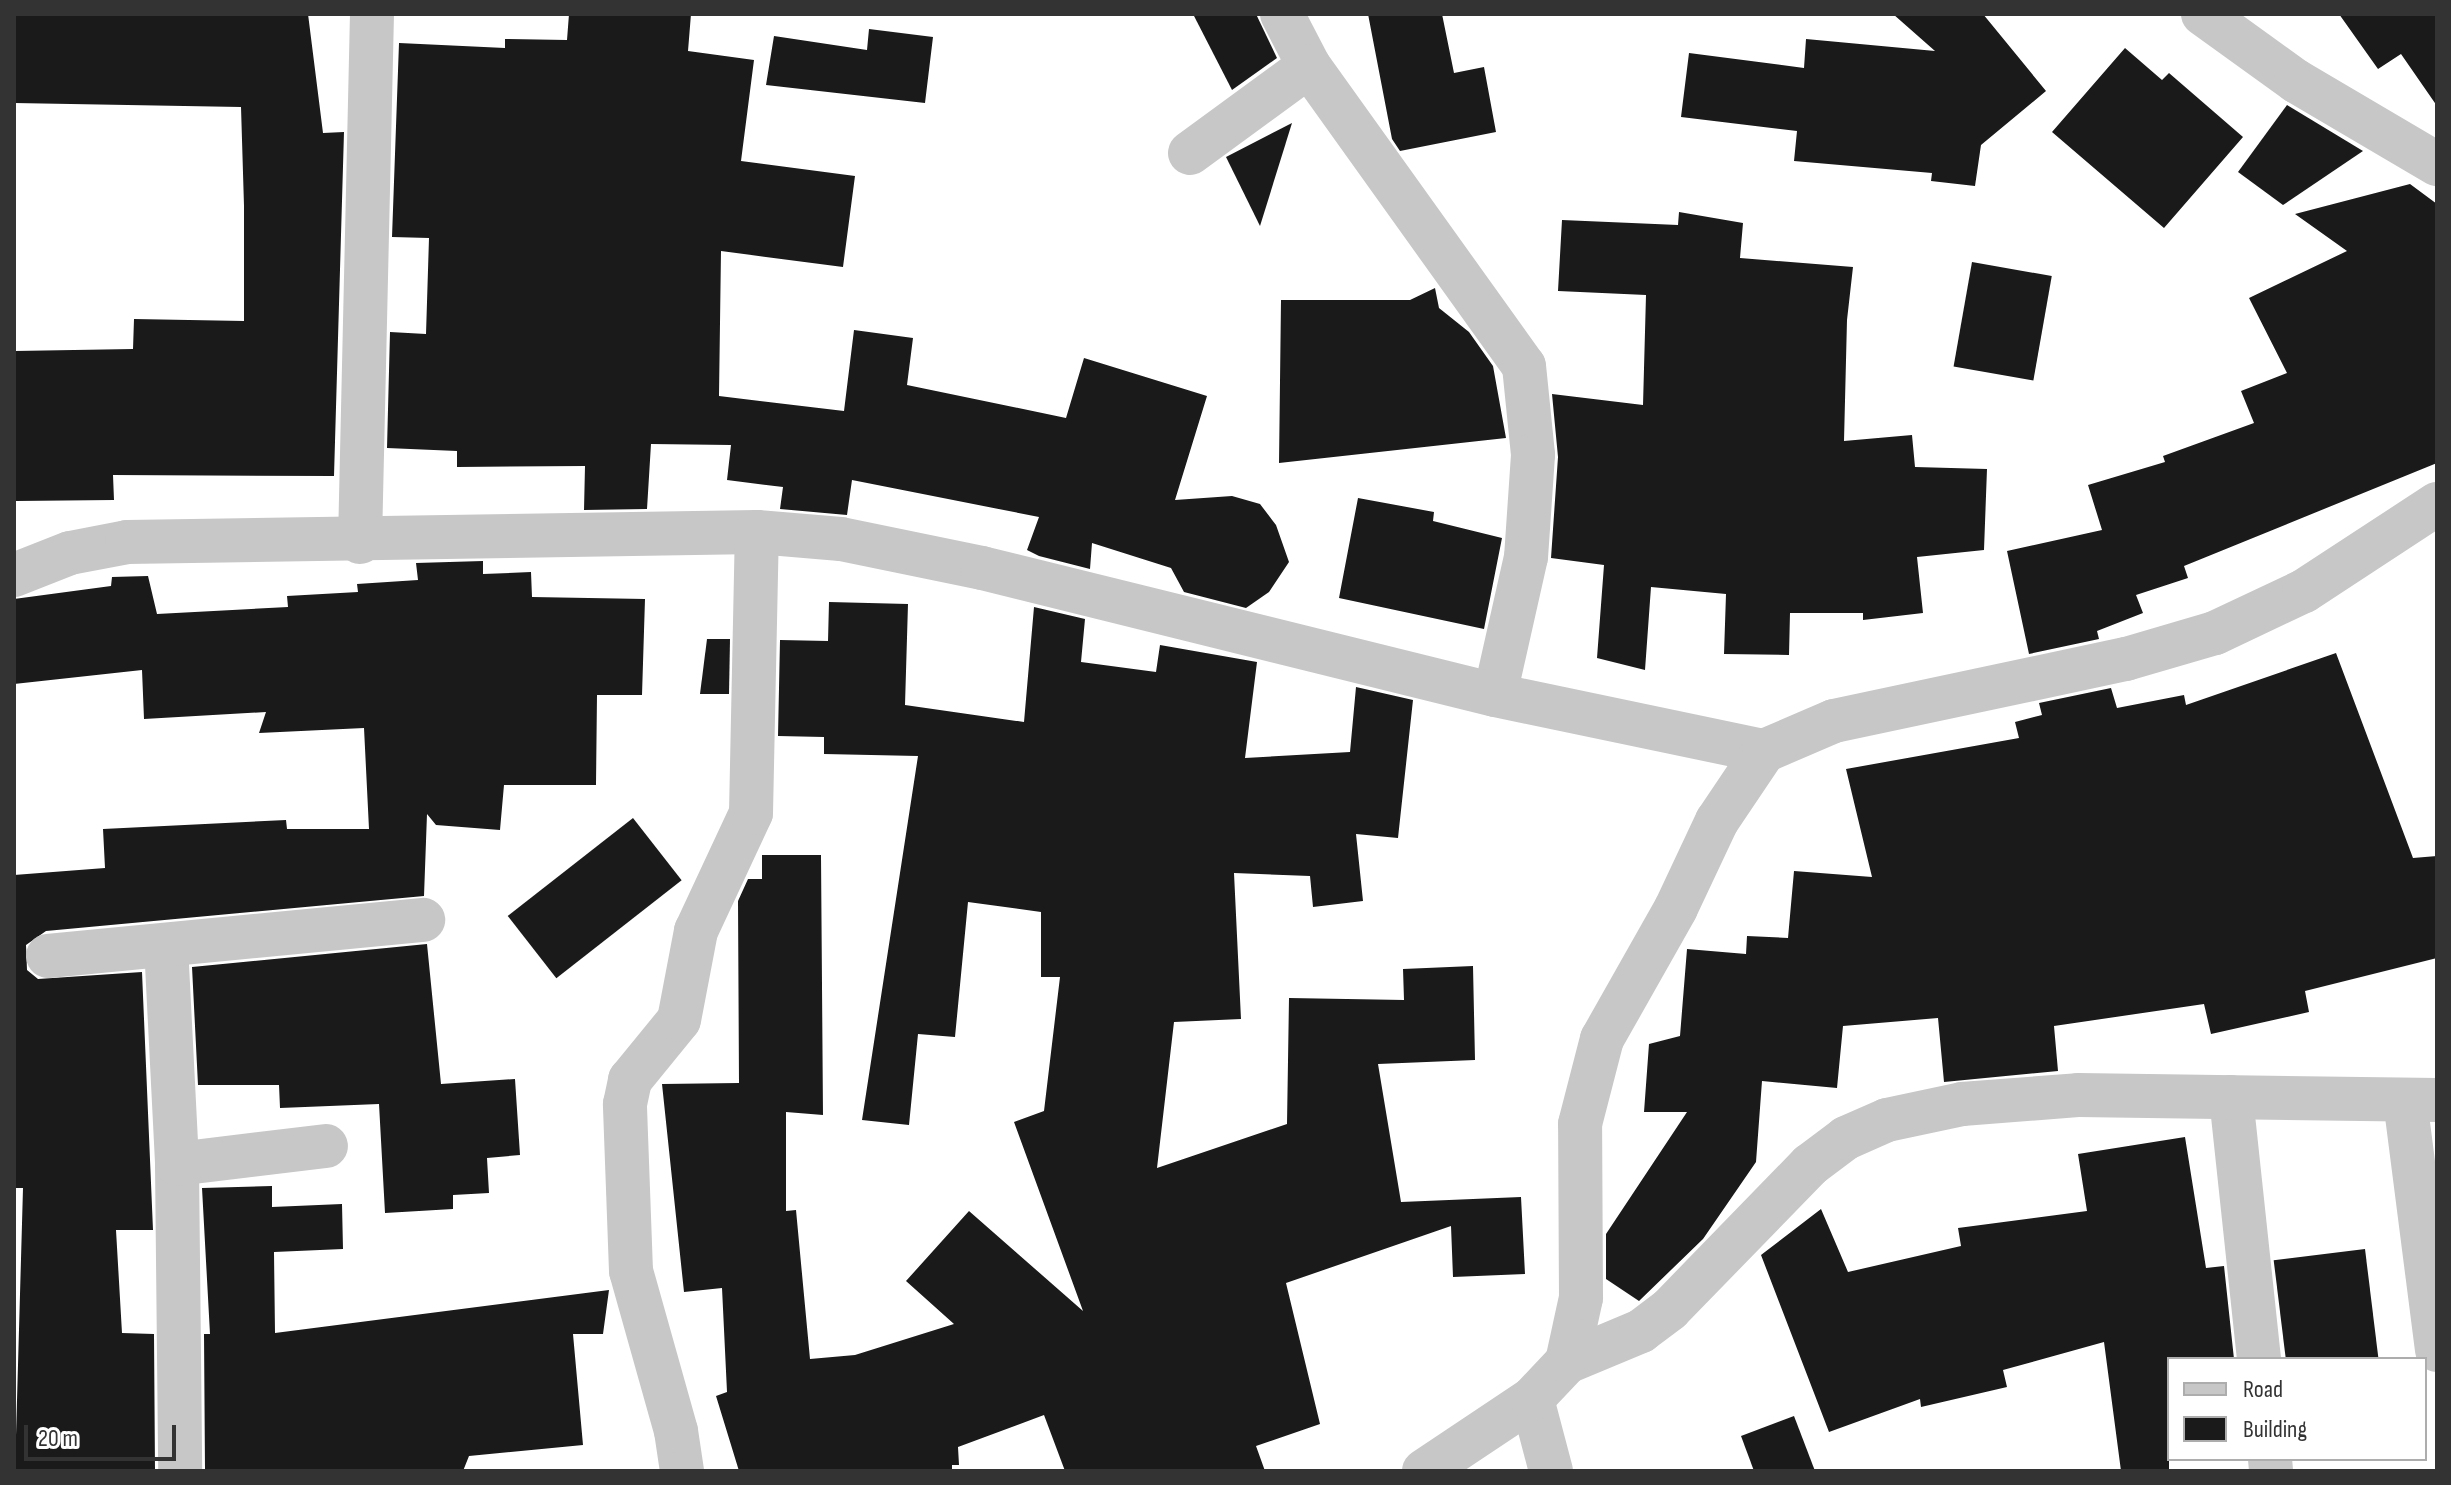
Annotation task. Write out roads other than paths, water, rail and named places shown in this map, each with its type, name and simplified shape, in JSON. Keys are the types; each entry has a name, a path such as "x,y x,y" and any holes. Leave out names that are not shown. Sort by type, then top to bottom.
{"street":[{"path":"360,542 372,14"},
{"path":"1282,14 1309,66 1524,366 1533,455 1526,557 1495,695"},
{"path":"2203,14 2296,81 2437,164"},
{"path":"1190,153 1309,66"},
{"path":"1567,1362 1581,1298 1580,1124 1602,1039 1676,908 1717,821 1764,751 1834,721 2126,659 2215,633 2304,591 2437,504"},
{"path":"682,1471 676,1431 631,1271 625,1104 630,1080 679,1020 696,931 751,813 757,532"},
{"path":"14,575 70,553 127,542 360,542 757,532 841,539 982,568 1495,695 1764,751"},
{"path":"48,956 423,920"},
{"path":"166,945 177,1164 180,1471"},
{"path":"1424,1471 1532,1399 1567,1362 1641,1331 1670,1309 1810,1165 1846,1138 1887,1120 1962,1104 2078,1095 2421,1100 2437,1350"},
{"path":"2231,1097 2259,1357"},
{"path":"177,1164 326,1146"},
{"path":"1532,1399 1551,1471"}]}
